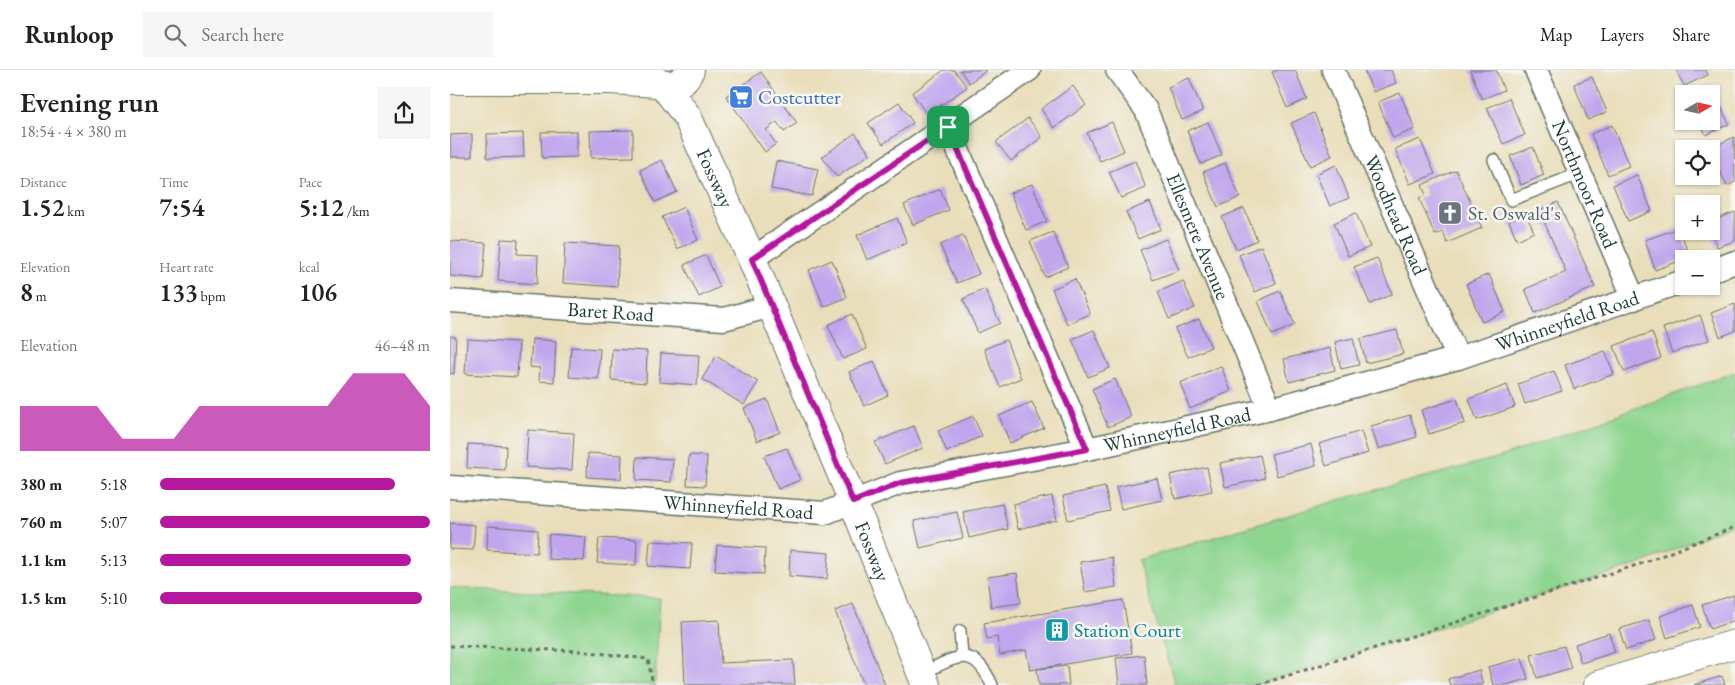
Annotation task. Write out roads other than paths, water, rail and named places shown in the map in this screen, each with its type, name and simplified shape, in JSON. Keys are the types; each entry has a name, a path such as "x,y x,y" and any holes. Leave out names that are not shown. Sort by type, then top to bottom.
{"main road":[{"path":"450,80 618,75 679,84 690,71"},
{"name":"Fossway","path":"687,116 690,71"},
{"name":"Fossway","path":"656,80 687,116 752,259 924,679"},
{"path":"1610,683 1735,644"}],"street":[{"path":"752,259 948,127 1028,70"},
{"name":"Ellesmere Avenue","path":"1117,70 1146,110 1270,409"},
{"name":"Woodhead Road","path":"1333,70 1458,358"},
{"name":"Northmoor Road","path":"1536,70 1634,299"},
{"path":"948,127 1087,449"},
{"path":"1720,268 1735,262"},
{"name":"Whinneyfield Road","path":"450,487 826,512 900,483 1087,449 1270,409 1458,358 1675,284"},
{"name":"Baret Road","path":"450,301 724,319 771,306"}],"lane":[{"path":"1494,160 1511,200 1581,173"},
{"path":"960,631 962,656"},
{"path":"924,679 962,656 972,658 981,664 992,685"}],"place":[{"name":"Costcutter","path":"741,97"},
{"name":"St. Oswald's","path":"1450,213"},
{"name":"Station Court","path":"1057,630"}]}
